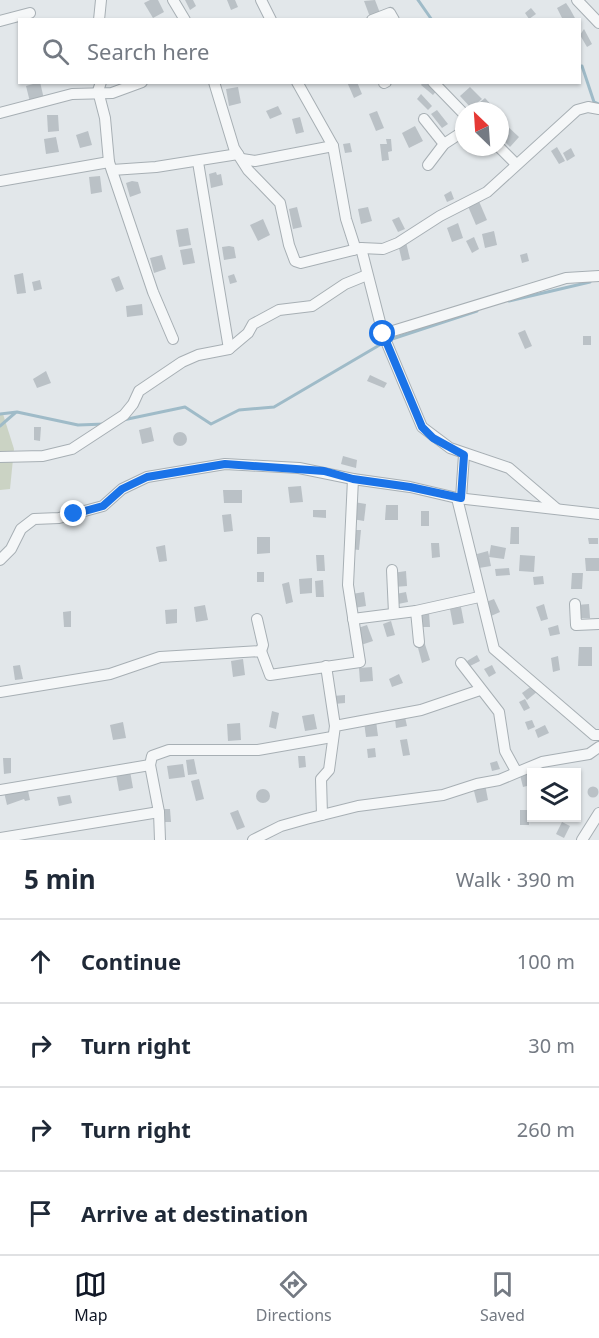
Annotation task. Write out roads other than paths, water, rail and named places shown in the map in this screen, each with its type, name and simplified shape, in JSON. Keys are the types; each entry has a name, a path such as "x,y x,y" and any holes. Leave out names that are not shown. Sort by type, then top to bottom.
{"street":[{"path":"99,18 101,0"},
{"path":"173,0 184,18"},
{"path":"261,0 270,18"},
{"path":"577,0 599,23"},
{"path":"0,21 30,13"},
{"path":"377,18 390,13 393,18"},
{"path":"0,113 100,87 112,93 137,84"},
{"path":"215,84 240,157 254,177 280,203 289,245 295,261 301,263 357,249 383,249 398,243 440,216 487,192 577,110 588,106 599,109"},
{"path":"298,84 333,146 346,219 367,275 383,334 422,427 433,438 464,455 497,462 509,468 559,511"},
{"path":"435,84 455,105"},
{"path":"100,87 110,166 153,292 173,339"},
{"path":"424,119 444,144"},
{"path":"428,165 444,144 455,137"},
{"path":"0,181 110,166 198,162 240,157 255,161 333,146"},
{"path":"508,156 516,164"},
{"path":"198,162 229,349"},
{"path":"0,457 43,456 72,449 124,415 133,404 139,391 150,381 198,356 229,349 248,333 253,324 279,310 312,306 345,284 367,275"},
{"path":"383,334 566,278 599,276"},
{"path":"464,455 459,498 479,597 494,649 594,735 599,735"},
{"path":"0,560 26,523 103,506 122,489 147,477 225,464 299,468 459,498 599,514"},
{"path":"257,618 263,645 261,651 270,675 360,662 348,585 353,479"},
{"path":"392,570 394,613"},
{"path":"353,620 416,611 479,597"},
{"path":"574,604 576,625 599,624"},
{"path":"416,611 419,642"},
{"path":"0,692 110,674 160,657 261,651"},
{"path":"461,663 499,712 505,751 516,771"},
{"path":"322,815 321,779 329,770 334,732 326,666"},
{"path":"160,840 159,812 150,765 152,756 169,750 258,750 421,710 480,690"},
{"path":"254,840 281,825 358,806 443,795 477,784 499,780 542,762 589,753 599,747"},
{"path":"0,790 150,765"},
{"path":"0,838 159,812"},
{"path":"582,840 599,813"}],"waterway":[{"path":"418,0 431,18"},
{"path":"581,66 594,102 599,104"},
{"path":"509,301 590,282"},
{"path":"389,340 477,311"},
{"path":"123,420 185,407 211,424 239,410 274,407 383,343"},
{"path":"0,414 17,412 78,425 105,424"},
{"path":"0,426 15,413"}]}
